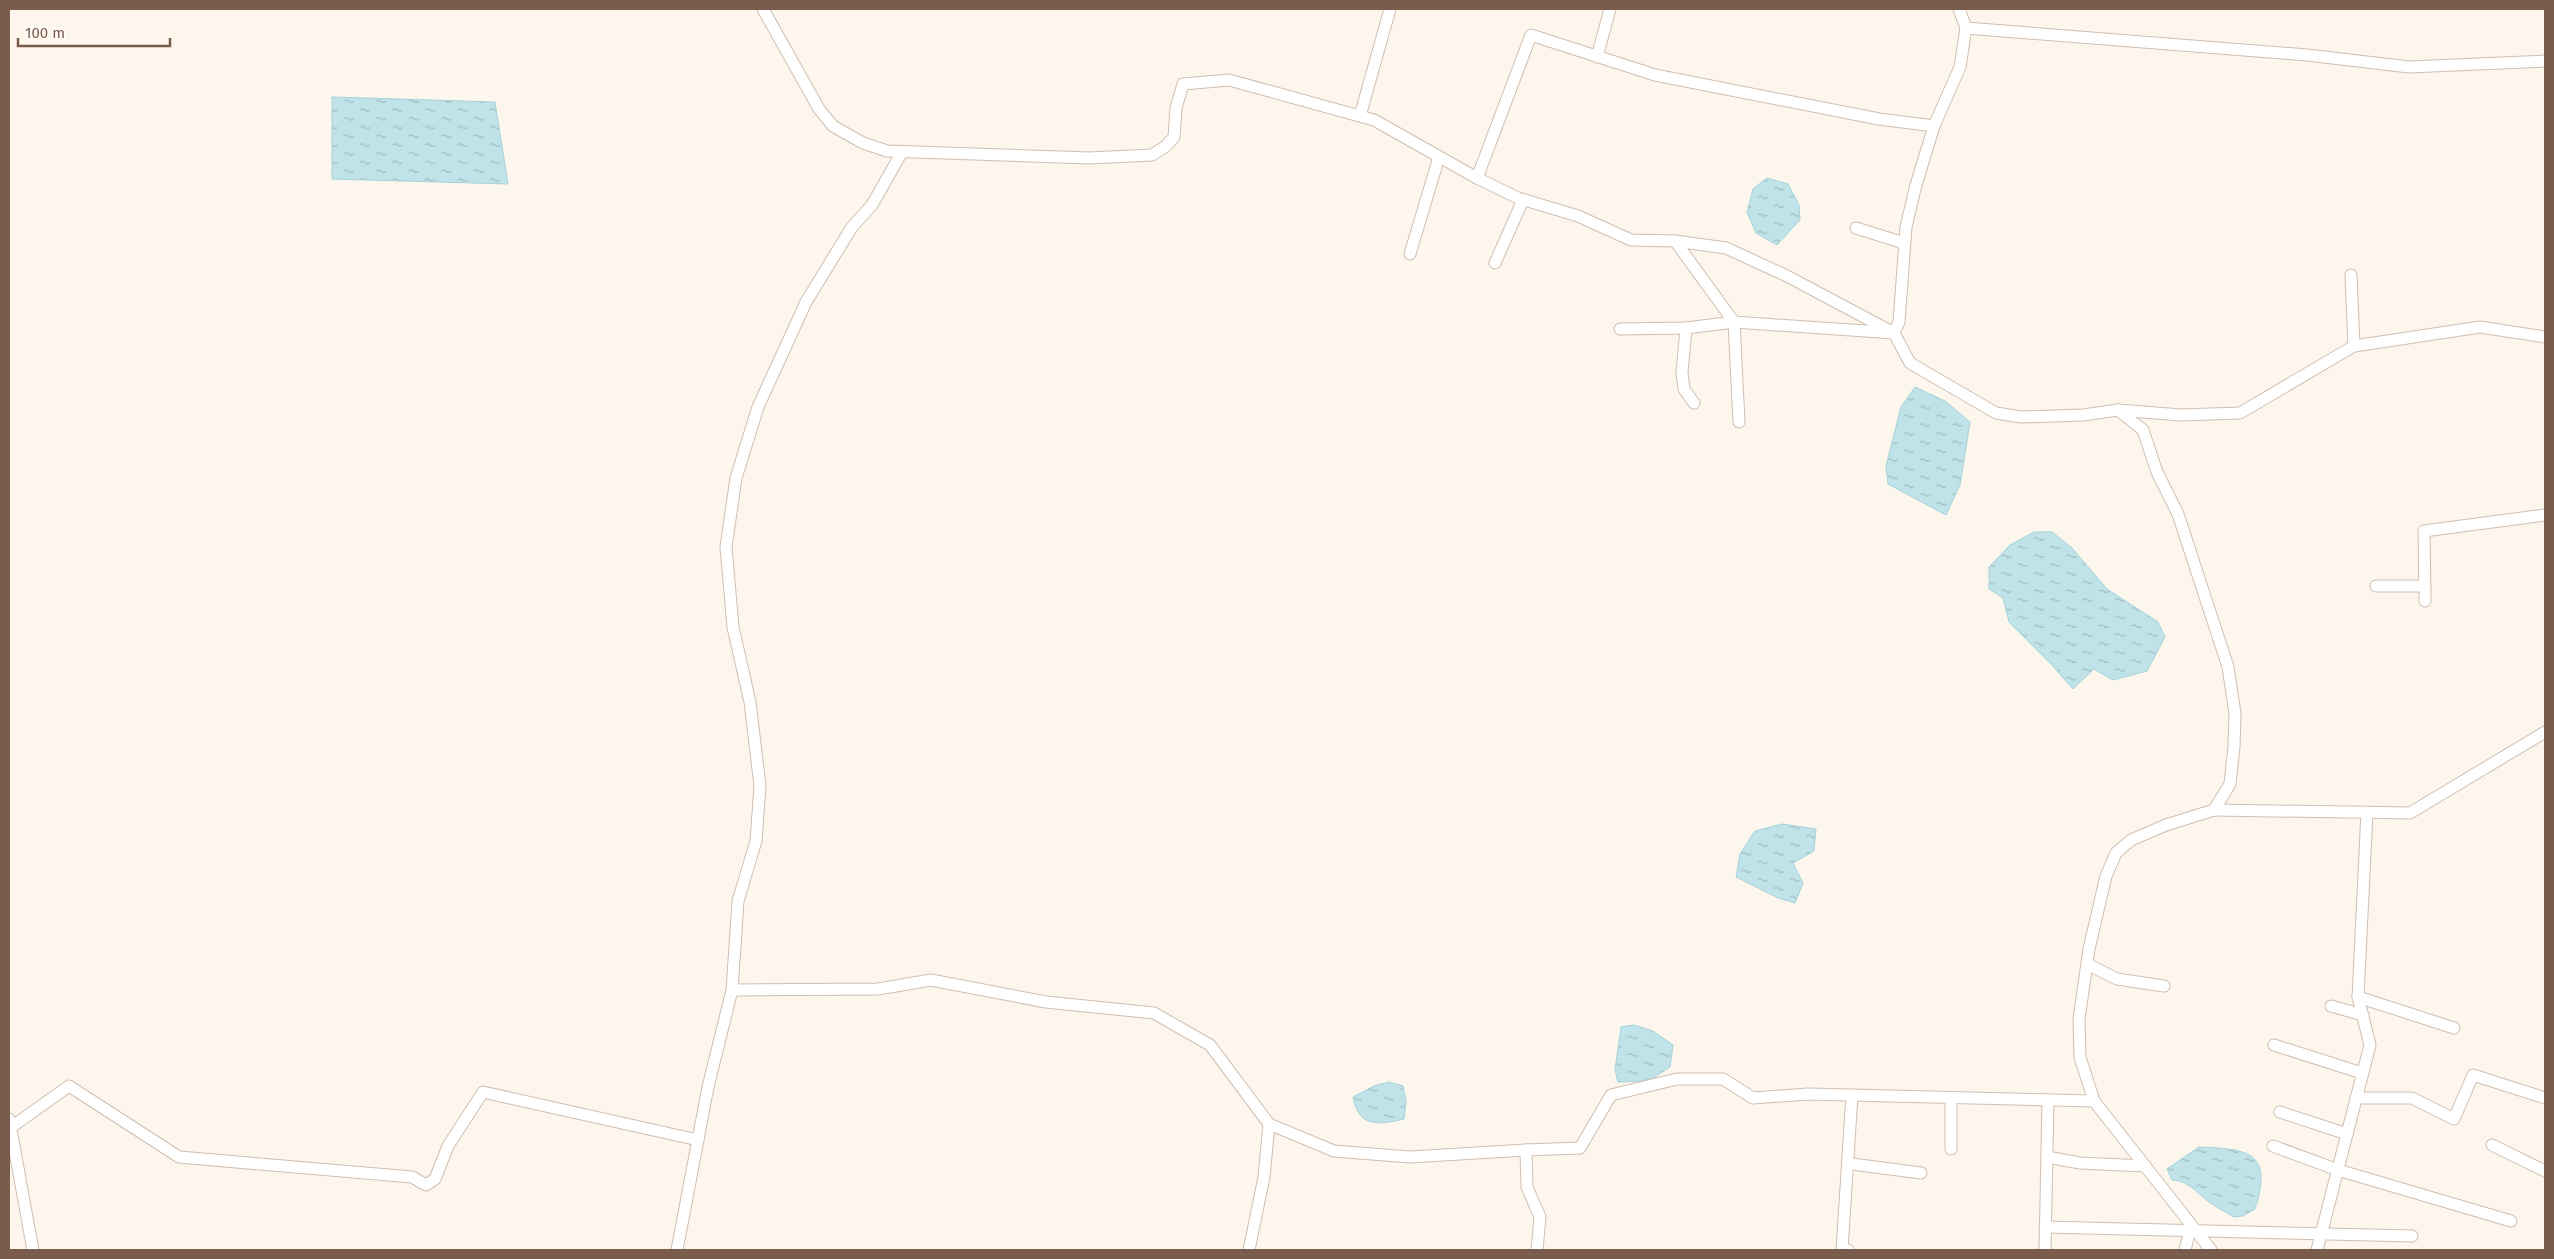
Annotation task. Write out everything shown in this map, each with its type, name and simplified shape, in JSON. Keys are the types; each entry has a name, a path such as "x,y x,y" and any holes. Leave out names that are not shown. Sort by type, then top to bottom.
{"street":[{"path":"763,9 819,109 833,126 862,143 887,151 902,152 1089,158 1152,155 1166,146 1174,137 1176,108 1183,84 1229,80 1374,120 1477,178 1523,200 1578,216 1631,240 1675,241 1726,248 1753,258 1894,333 1910,363 1996,413 2021,417 2083,415 2118,410 2181,415 2240,413 2354,346 2480,327 2545,337"},
{"path":"1360,116 1390,9"},
{"path":"1597,56 1610,9"},
{"path":"1894,333 1899,322 1904,243 1916,184 1934,126 1960,67 1966,28 1959,9"},
{"path":"1966,28 2307,55 2409,68 2545,61"},
{"path":"1477,178 1531,35 1655,75 1741,94 1879,119 1934,126"},
{"path":"677,1250 708,1087 732,990 738,901 756,841 760,786 750,702 733,628 726,547 736,478 758,407 806,302 852,227 872,205 902,152"},
{"path":"1410,254 1438,157"},
{"path":"1496,263 1523,200"},
{"path":"1856,228 1904,243"},
{"path":"1675,241 1734,322 1739,422"},
{"path":"2351,275 2354,346"},
{"path":"1620,329 1686,328 1734,322 1894,333"},
{"path":"1686,328 1682,373 1684,389 1694,403"},
{"path":"2118,410 2143,430 2157,472 2178,514 2228,668 2235,713 2234,746 2230,784 2214,810"},
{"path":"2425,601 2424,531 2545,515"},
{"path":"2376,586 2425,586"},
{"path":"2211,1250 2193,1230 2094,1101 2080,1057 2079,1019 2087,964 2106,876 2116,853 2140,836 2166,825 2214,810 2410,813 2545,732"},
{"path":"2317,1250 2370,1045 2358,997 2367,812"},
{"path":"2087,964 2117,979 2164,986"},
{"path":"732,990 878,989 931,980 1046,1002 1154,1013 1210,1045 1270,1124 1334,1151 1410,1157 1580,1148 1611,1095 1678,1079 1723,1080 1753,1098 1808,1094 2094,1101"},
{"path":"2358,997 2454,1028"},
{"path":"2331,1006 2363,1015"},
{"path":"2274,1045 2362,1073"},
{"path":"2356,1098 2412,1098 2454,1119 2473,1075 2545,1098"},
{"path":"33,1250 10,1123 69,1086 179,1157 412,1177 426,1185 434,1179 448,1146 483,1092 698,1140"},
{"path":"1848,1250 1842,1249 1852,1095"},
{"path":"1951,1149 1952,1098"},
{"path":"2044,1250 2048,1100"},
{"path":"2280,1112 2347,1134"},
{"path":"1249,1250 1264,1177 1270,1124"},
{"path":"2492,1145 2545,1171"},
{"path":"2273,1146 2338,1170 2511,1221"},
{"path":"1526,1150 1527,1187 1540,1217 1537,1250"},
{"path":"2047,1157 2080,1164 2145,1166"},
{"path":"1852,1164 1921,1173"},
{"path":"2045,1227 2412,1236"},
{"path":"2186,1250 2193,1230"}],"water":[{"path":"332,97 495,102 508,184 332,179"},
{"path":"1767,178 1788,184 1799,205 1800,220 1777,245 1756,233 1747,212 1753,189"},
{"path":"1915,387 1945,401 1970,422 1960,485 1946,515 1888,484 1886,466 1901,407"},
{"path":"2034,532 2052,532 2072,548 2107,589 2158,622 2165,637 2147,671 2113,680 2094,669 2073,689 2009,622 2003,598 1989,589 1989,567 2010,545"},
{"path":"1782,824 1816,829 1814,851 1793,863 1803,883 1795,903 1778,898 1736,877 1740,854 1755,831"},
{"path":"1634,1025 1653,1031 1673,1045 1670,1067 1649,1081 1618,1082 1615,1070 1621,1027"},
{"path":"1389,1082 1403,1086 1406,1101 1404,1119 1378,1123 1365,1119 1356,1107 1353,1097 1374,1086"},
{"path":"2199,1147 2231,1149 2252,1157 2258,1164 2261,1175 2260,1190 2255,1209 2243,1216 2234,1217 2212,1204 2183,1182 2172,1180 2167,1169"}]}
